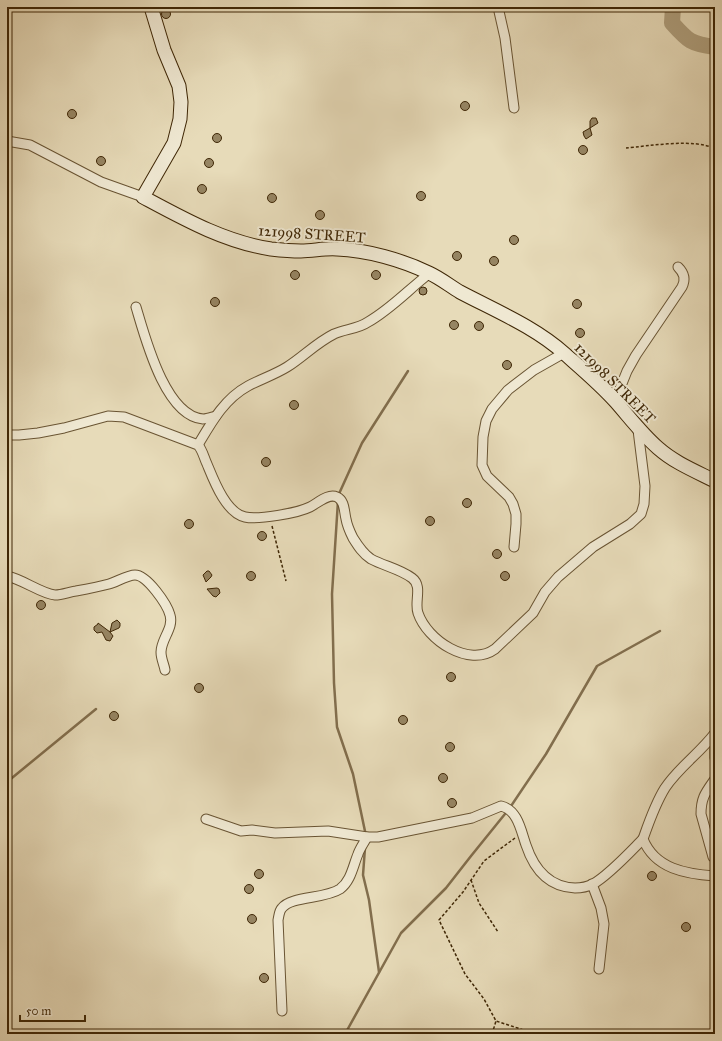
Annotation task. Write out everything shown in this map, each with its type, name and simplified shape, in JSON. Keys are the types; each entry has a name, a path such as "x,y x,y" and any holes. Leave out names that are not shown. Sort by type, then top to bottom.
{"street":[{"path":"7,142 30,145 101,182 143,197 174,143 180,119 181,102 179,86 164,50 151,7"},
{"path":"498,7 505,38 514,108"},
{"name":"121998 STREET","path":"143,197 217,234 249,245 271,249 300,251 336,249 355,251 382,256 430,273 460,292 512,318 535,332 564,353 615,401 638,430 658,449 676,462 715,481"},
{"path":"615,401 636,355 682,287 684,275 678,267"},
{"path":"198,445 226,403 247,387 274,375 334,334 369,322 430,273"},
{"path":"136,307 152,357 162,382 172,398 182,409 192,415 203,418 216,416"},
{"path":"514,547 516,514 513,504 487,476 482,465 483,437 486,421 492,408 508,390 534,370 564,353"},
{"path":"7,435 38,433 64,428 108,416 124,417 198,445 226,502 238,515 248,518 270,516 301,511 331,496 341,499 348,528 365,554 371,559 409,576 416,583 418,592 416,602 417,612 423,623 432,634 444,645 453,650 472,655 484,655 495,649 533,613 545,592 558,576 593,547 630,524 641,514 644,504 645,486 638,430"},
{"path":"7,576 15,578 53,595 109,584 132,575 140,576 151,585 163,600 171,617 171,624 164,637 162,648 162,659 165,670"},
{"path":"206,819 241,831 252,830 275,833 328,831 367,837 378,837 419,828 454,823 472,818 501,806 513,813 530,854 539,870 551,882 559,886 580,888 592,884 619,862 643,839 652,815 665,788 715,733"},
{"path":"715,750 715,758"},
{"path":"713,856 701,814 701,806 703,796 715,779"},
{"path":"282,1011 278,920 279,912 282,907 289,902 320,896 339,889 350,877 359,852 367,837"},
{"path":"643,839 651,854 665,865 701,875 715,876"},
{"path":"592,884 601,908 604,924 599,969"}],"path":[{"path":"626,148 691,144 710,146 715,149"},
{"path":"270,516 286,581"},
{"path":"521,833 484,861 464,892 439,920 465,974 484,999 496,1021 536,1034"},
{"path":"471,880 479,903 498,932"},
{"path":"492,1034 496,1021"}],"building":[{"path":"164,10 168,10 170,14 168,18 164,18 162,16 162,12"},
{"path":"463,102 467,102 469,106 467,110 463,110 461,108 461,104"},
{"path":"70,110 74,110 76,114 74,118 70,118 68,116 68,112"},
{"path":"592,118 596,118 598,123 590,128 590,121"},
{"path":"590,128 592,135 586,139 583,132"},
{"path":"215,134 219,134 221,138 219,142 215,142 213,140 213,136"},
{"path":"581,146 585,146 587,150 585,154 581,154 579,152 579,148"},
{"path":"99,157 103,157 105,161 103,165 99,165 97,163 97,159"},
{"path":"207,159 211,159 213,163 211,167 207,167 205,165 205,161"},
{"path":"200,185 204,185 206,189 204,193 200,193 198,191 198,187"},
{"path":"419,192 423,192 425,196 423,200 419,200 417,198 417,194"},
{"path":"270,194 274,194 276,198 274,202 270,202 268,200 268,196"},
{"path":"318,211 322,211 324,215 322,219 318,219 316,217 316,213"},
{"path":"512,236 516,236 518,240 516,244 512,244 510,242 510,238"},
{"path":"455,252 459,252 461,256 459,260 455,260 453,258 453,254"},
{"path":"492,257 496,257 498,261 496,265 492,265 490,263 490,259"},
{"path":"293,271 297,271 299,275 297,279 293,279 291,277 291,273"},
{"path":"374,271 378,271 380,275 378,279 374,279 372,277 372,273"},
{"path":"421,287 425,287 427,291 425,295 421,295 419,293 419,289"},
{"path":"213,298 217,298 219,302 217,306 213,306 211,304 211,300"},
{"path":"575,300 579,300 581,304 579,308 575,308 573,306 573,302"},
{"path":"452,321 456,321 458,325 456,329 452,329 450,327 450,323"},
{"path":"477,322 481,322 483,326 481,330 477,330 475,328 475,324"},
{"path":"578,329 582,329 584,333 582,337 578,337 576,335 576,331"},
{"path":"505,361 509,361 511,365 509,369 505,369 503,367 503,363"},
{"path":"292,401 296,401 298,405 296,409 292,409 290,407 290,403"},
{"path":"264,458 268,458 270,462 268,466 264,466 262,464 262,460"},
{"path":"465,499 469,499 471,503 469,507 465,507 463,505 463,501"},
{"path":"428,517 432,517 434,521 432,525 428,525 426,523 426,519"},
{"path":"187,520 191,520 193,524 191,528 187,528 185,526 185,522"},
{"path":"260,532 264,532 266,536 264,540 260,540 258,538 258,534"},
{"path":"495,550 499,550 501,554 499,558 495,558 493,556 493,552"},
{"path":"209,571 212,575 206,582 203,575"},
{"path":"249,572 253,572 255,576 253,580 249,580 247,578 247,574"},
{"path":"503,572 507,572 509,576 507,580 503,580 501,578 501,574"},
{"path":"207,589 219,589 220,593 216,597 213,596"},
{"path":"39,601 43,601 45,605 43,609 39,609 37,607 37,603"},
{"path":"117,620 120,623 119,628 110,632 112,623"},
{"path":"98,623 113,636 110,641 106,640 102,632 97,633 94,630 94,627"},
{"path":"449,673 453,673 455,677 453,681 449,681 447,679 447,675"},
{"path":"197,684 201,684 203,688 201,692 197,692 195,690 195,686"},
{"path":"112,712 116,712 118,716 116,720 112,720 110,718 110,714"},
{"path":"401,716 405,716 407,720 405,724 401,724 399,722 399,718"},
{"path":"448,743 452,743 454,747 452,751 448,751 446,749 446,745"},
{"path":"441,774 445,774 447,778 445,782 441,782 439,780 439,776"},
{"path":"450,799 454,799 456,803 454,807 450,807 448,805 448,801"},
{"path":"257,870 261,870 263,874 261,878 257,878 255,876 255,872"},
{"path":"650,872 654,872 656,876 654,880 650,880 648,878 648,874"},
{"path":"247,885 251,885 253,889 251,893 247,893 245,891 245,887"},
{"path":"250,915 254,915 256,919 254,923 250,923 248,921 248,917"},
{"path":"684,923 688,923 690,927 688,931 684,931 682,929 682,925"},
{"path":"262,974 266,974 268,978 266,982 262,982 260,980 260,976"}],"waterway":[{"path":"673,7 672,23 686,38 700,45 715,47"},
{"path":"338,496 362,443 408,371"},
{"path":"338,501 332,594 334,683 337,727 353,774 366,836"},
{"path":"345,1034 401,933 446,888 509,809 546,754 597,666 660,631"},
{"path":"7,782 96,709"},
{"path":"365,848 363,875 369,900 379,972"}]}
